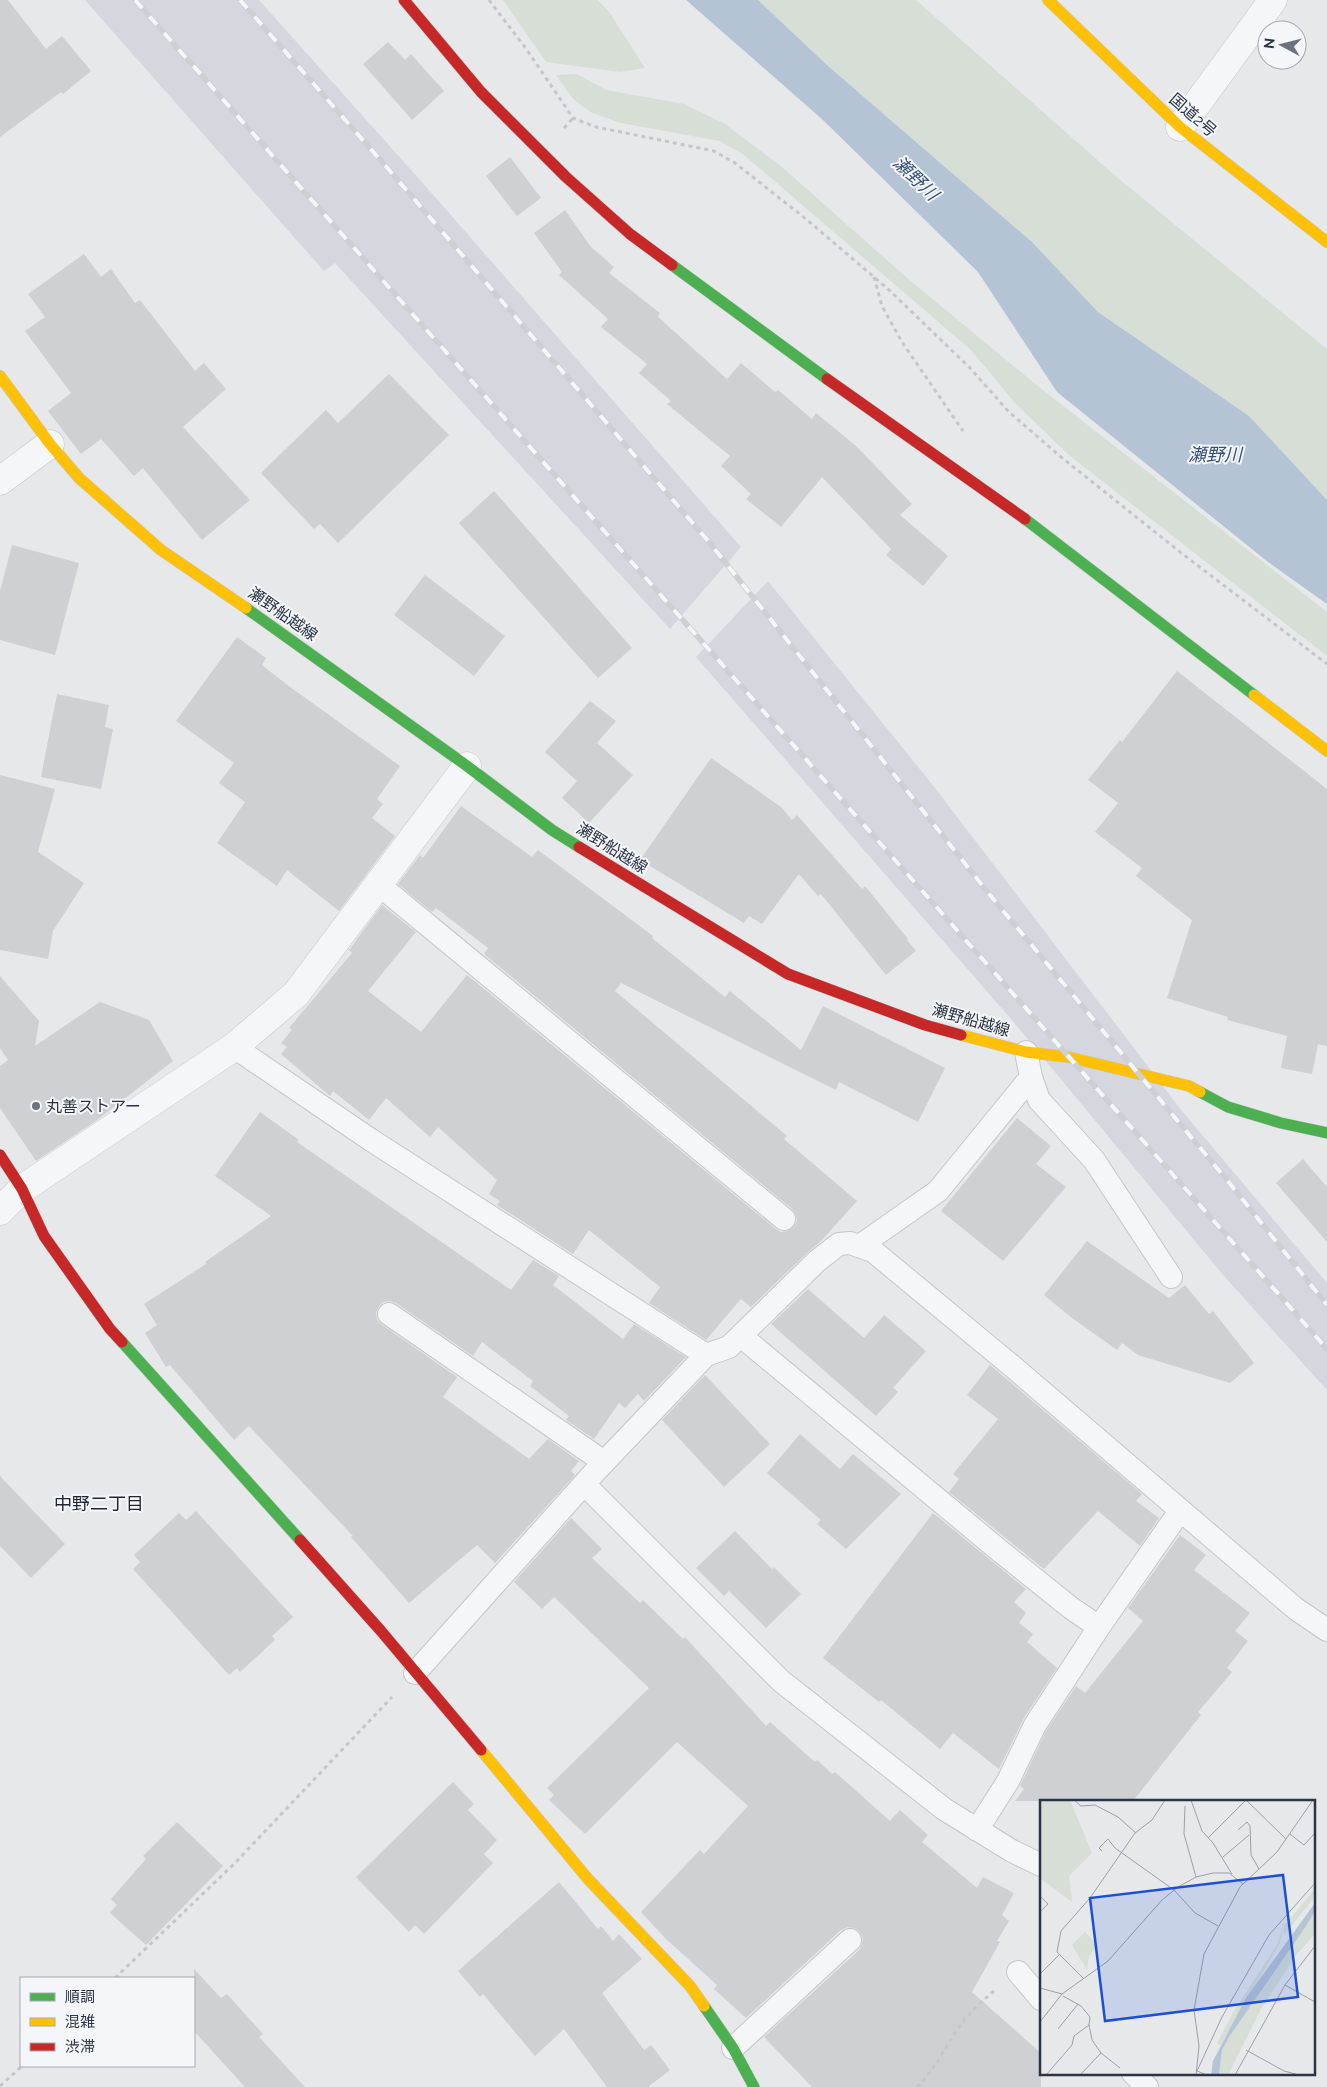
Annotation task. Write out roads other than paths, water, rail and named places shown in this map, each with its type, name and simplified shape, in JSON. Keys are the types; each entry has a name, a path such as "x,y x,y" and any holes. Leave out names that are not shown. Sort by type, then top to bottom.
{"main road":[{"path":"404,0 481,92 566,178 630,234 821,375 1040,529 1327,750"},
{"name":"国道2号","path":"1048,0 1180,127 1327,242"},
{"name":"瀬野船越線","path":"0,376 50,444 79,478 161,550 308,650 552,830 788,974 926,1025 1026,1052 1068,1057 1189,1086 1228,1107 1281,1123 1327,1133"},
{"path":"0,1154 22,1189 44,1236 110,1329 359,1606 588,1879 690,1986 732,2048 754,2087"}],"street":[{"path":"1180,127 1273,0"},
{"path":"0,481 50,444"},
{"path":"0,1211 22,1189 234,1047 296,994 467,766"}],"lane":[{"path":"378,884 784,1219"},
{"path":"234,1047 371,1140 706,1355"},
{"path":"1026,1052 1031,1077 1039,1100 1094,1160 1171,1277"},
{"path":"861,1245 938,1191 1031,1077"},
{"path":"415,1674 604,1462 706,1355 729,1347 817,1261 838,1244 850,1243 861,1245 873,1251 983,1342 1296,1609 1327,1630"},
{"path":"389,1314 604,1462"},
{"path":"741,1336 1070,1608 1099,1627"},
{"path":"584,1484 781,1681 944,1808 1012,1851 1040,1865"},
{"path":"977,1830 1008,1781 1035,1725 1099,1627 1180,1511"},
{"path":"732,2048 850,1940"},
{"path":"1018,1972 1040,1998"},
{"path":"1134,2074 1148,2087"}],"water":[{"name":"瀬野川","path":"686,0 758,0 828,66 1032,242 1098,312 1249,416 1327,500 1327,604 1268,562 1057,392 978,272 823,120"}],"railway":[{"path":"135,0 1327,1349"},
{"path":"240,0 390,171 709,542 990,895 1231,1185 1327,1305"}],"place":[{"name":"丸善ストアー","path":"36,1106"}],"district":[{"name":"中野二丁目","path":"99,1503"}]}
